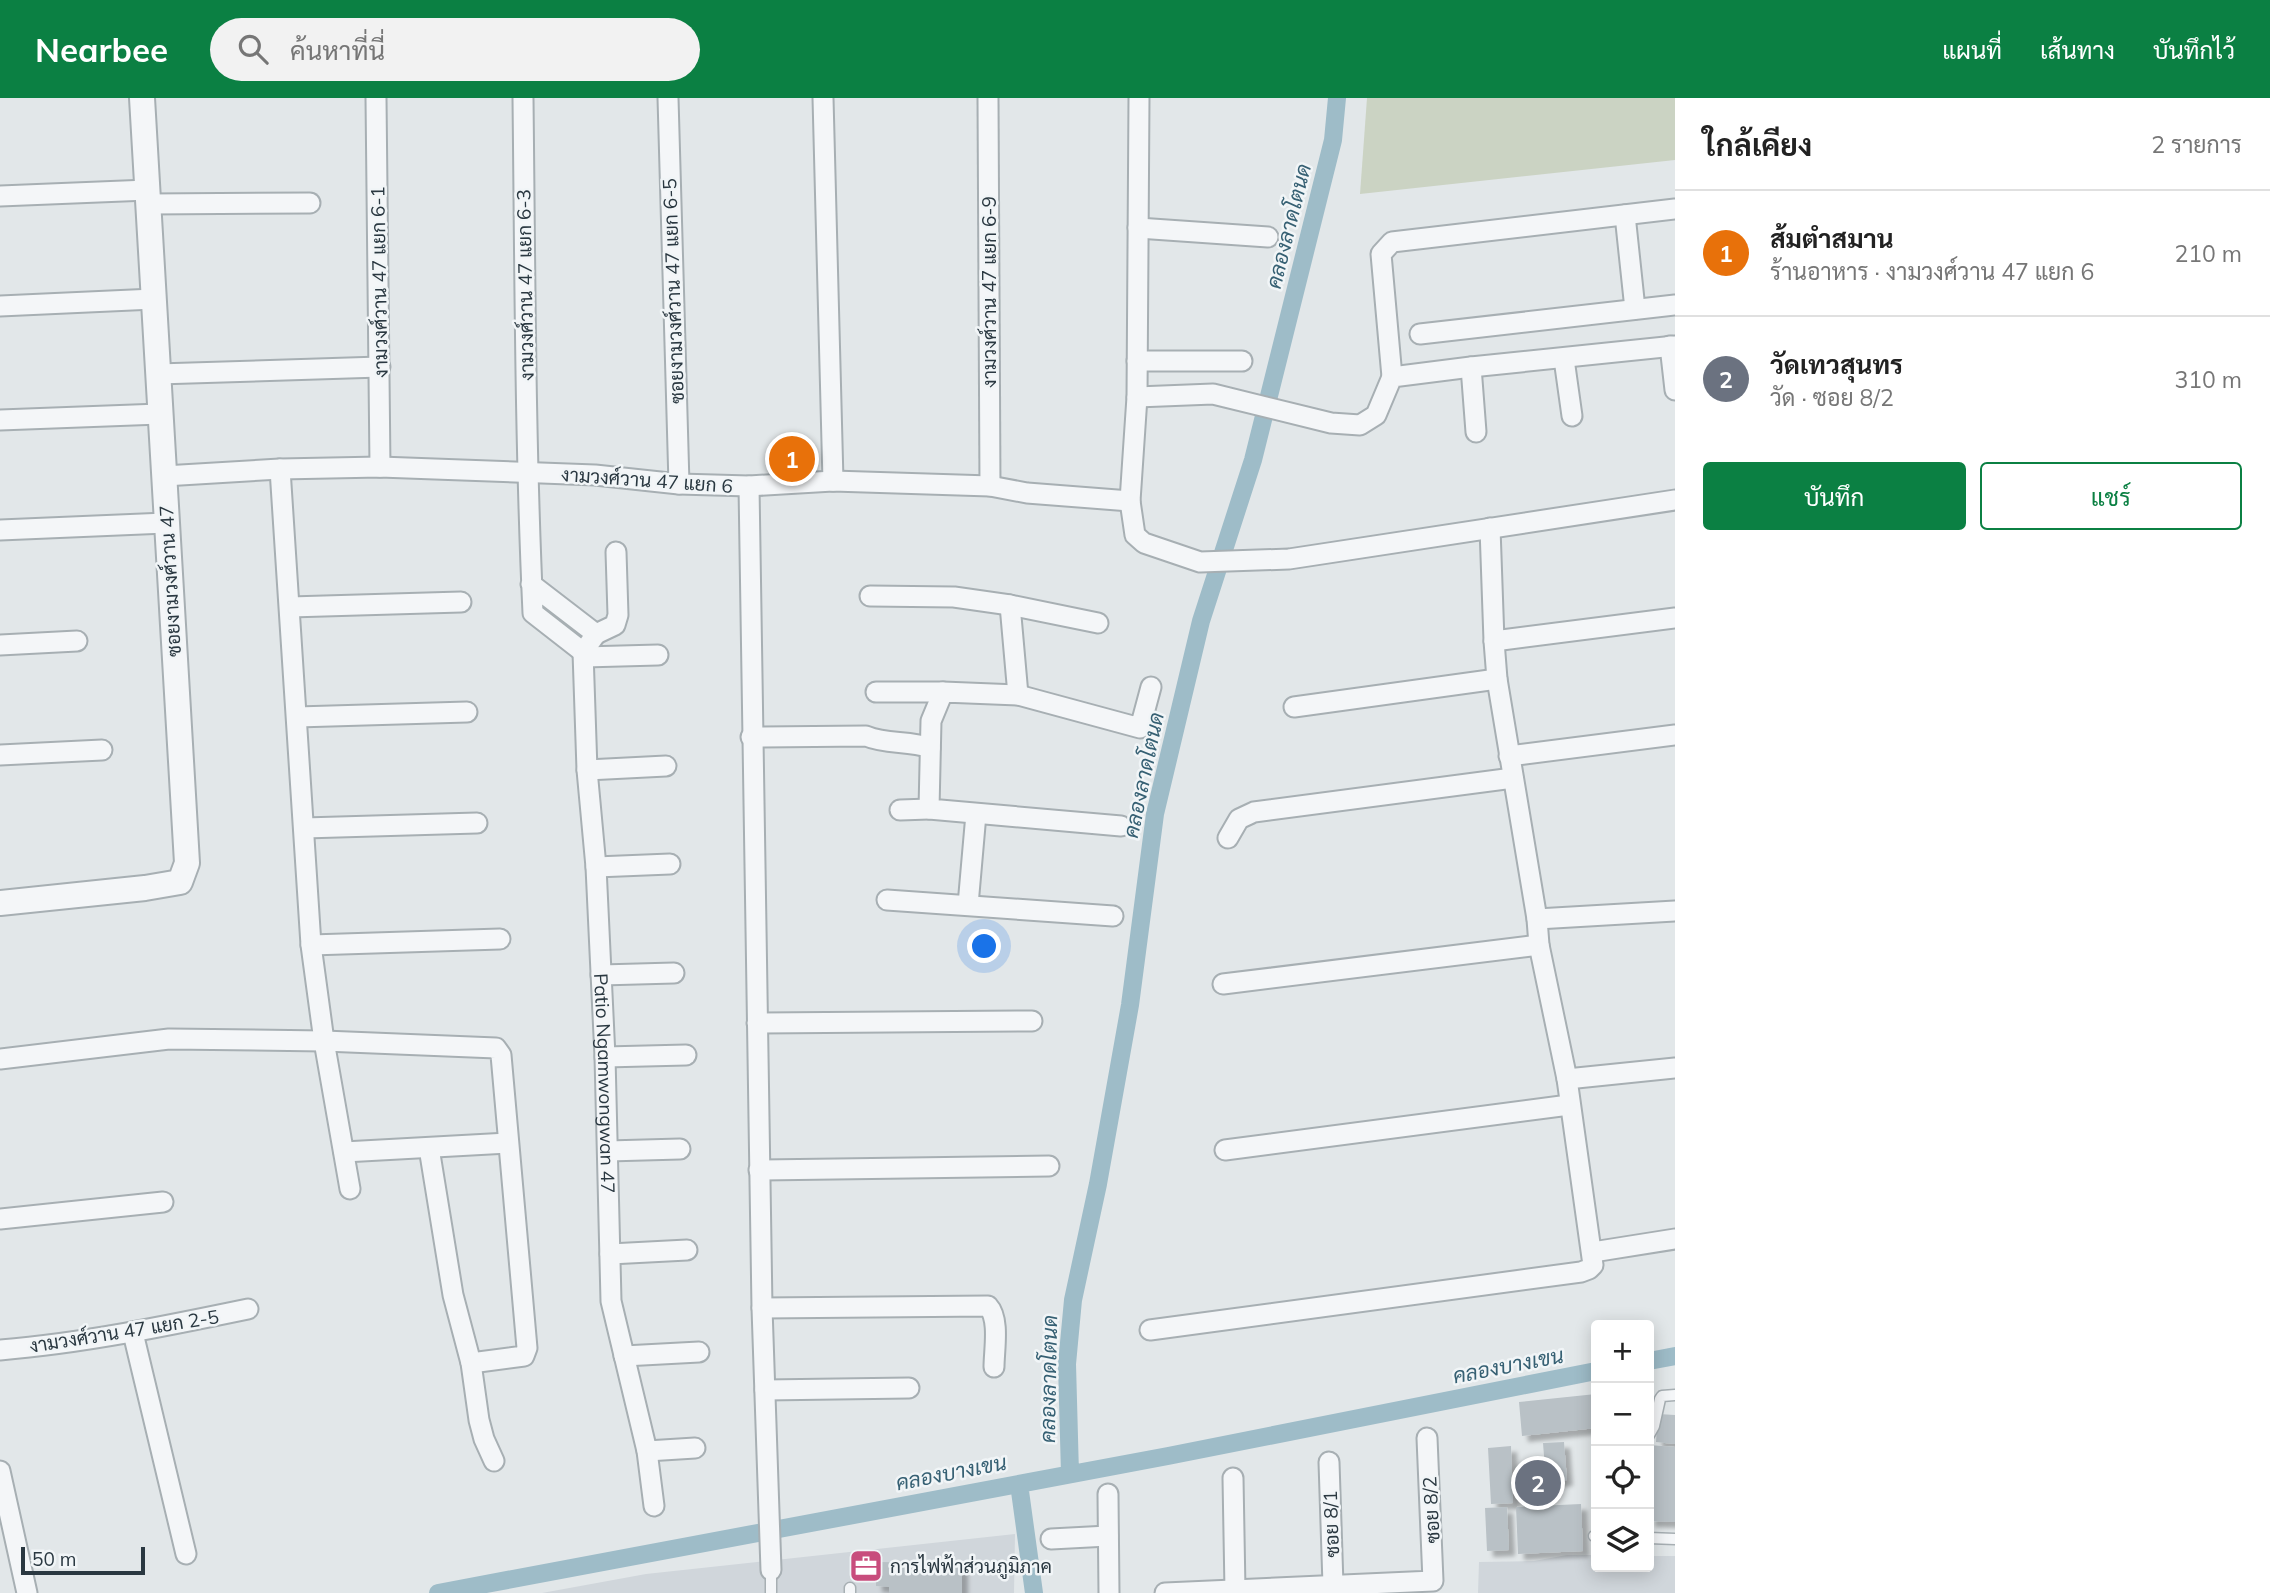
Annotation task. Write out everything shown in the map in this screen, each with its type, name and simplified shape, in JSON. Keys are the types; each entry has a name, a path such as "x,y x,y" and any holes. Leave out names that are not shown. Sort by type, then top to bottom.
{"street":[{"name":"ซอยงามวงศ์วาน 47","path":"0,903 180,882 187,863 142,98"},
{"name":"งามวงศ์วาน 47 แยก 6-1","path":"376,98 380,467"},
{"name":"งามวงศ์วาน 47 แยก 6-3","path":"523,98 527,472 533,613 583,654"},
{"name":"ซอยงามวงศ์วาน 47 แยก 6-5","path":"668,98 679,485"},
{"path":"823,98 833,481"},
{"name":"งามวงศ์วาน 47 แยก 6-9","path":"988,98 990,486"},
{"path":"1139,98 1137,361 1130,501 1135,535 1144,543 1200,562 1289,558 1675,500"},
{"path":"0,196 310,202"},
{"path":"1136,397 1213,394 1331,423 1360,425 1376,415 1392,377 1381,254 1392,242 1675,209"},
{"path":"1625,215 1635,309"},
{"path":"1138,229 1268,237"},
{"path":"0,306 154,299"},
{"path":"1420,334 1675,304"},
{"path":"1392,377 1673,346 1675,390"},
{"path":"1564,359 1572,416"},
{"path":"1137,361 1242,361"},
{"path":"158,374 380,367"},
{"path":"1471,367 1476,432"},
{"path":"0,420 160,414"},
{"name":"งามวงศ์วาน 47 แยก 6","path":"164,477 280,469 380,467 595,475 679,485 749,486 833,481 990,486 1130,501"},
{"path":"280,469 311,945 324,1041 350,1188"},
{"path":"749,486 759,1170 771,1570"},
{"path":"0,530 166,523"},
{"path":"1150,1330 1581,1272 1593,1265 1567,1079 1539,945 1497,679 1489,528"},
{"path":"583,654 596,634 615,625 618,615 616,552"},
{"path":"531,584 596,634"},
{"path":"870,596 954,597 1098,623"},
{"path":"290,607 461,602"},
{"path":"1010,606 1018,695"},
{"path":"1494,641 1675,618"},
{"path":"0,645 76,641"},
{"path":"583,654 658,655"},
{"name":"Patio Ngamwongwan 47","path":"583,654 587,770 596,867 606,1057 611,1301 647,1451 654,1506"},
{"path":"1294,707 1497,679"},
{"path":"876,692 1018,695 1140,727 1151,687"},
{"path":"929,809 932,721 943,692"},
{"path":"297,717 467,712"},
{"path":"866,736 877,729 914,729 932,721"},
{"path":"1510,756 1675,735"},
{"path":"751,737 866,736 878,741 916,743 930,748"},
{"path":"0,755 102,750"},
{"path":"587,770 666,766"},
{"path":"1228,838 1238,819 1254,812 1513,778"},
{"path":"900,810 929,809 1121,826"},
{"path":"968,905 976,814"},
{"path":"304,828 477,823"},
{"path":"596,867 670,864"},
{"path":"887,900 1112,916"},
{"path":"1537,919 1675,911"},
{"path":"311,945 500,939"},
{"path":"1223,984 1539,945"},
{"path":"601,975 674,972"},
{"path":"757,1023 1032,1021"},
{"path":"0,1059 169,1039 324,1041 496,1048 501,1055 527,1348 524,1356 471,1363"},
{"path":"606,1057 686,1055"},
{"path":"1567,1079 1675,1068"},
{"path":"1225,1150 1569,1105"},
{"path":"344,1152 508,1143"},
{"path":"429,1148 453,1295 471,1363 484,1439 494,1461"},
{"path":"608,1151 680,1149"},
{"path":"759,1170 1049,1166"},
{"path":"0,1219 163,1202"},
{"path":"1593,1252 1675,1240"},
{"path":"610,1254 687,1250"},
{"path":"762,1308 988,1306 992,1310 994,1320 994,1367"},
{"name":"งามวงศ์วาน 47 แยก 2-5","path":"0,1350 134,1333 248,1309"},
{"path":"134,1333 186,1554"},
{"path":"624,1356 699,1352"},
{"path":"765,1390 908,1388"},
{"name":"ซอย 8/2","path":"1333,1585 1433,1581 1427,1438"},
{"path":"647,1451 695,1448"},
{"name":"ซอย 8/1","path":"1329,1462 1333,1585"},
{"path":"0,1471 27,1593"},
{"path":"1233,1478 1235,1590"},
{"path":"1108,1494 1109,1593"},
{"path":"1051,1539 1108,1536"},
{"path":"1165,1593 1276,1591 1333,1585"}],"lane":[{"path":"1654,1426 1662,1396 1675,1395"},
{"path":"1654,1538 1675,1539"},
{"path":"771,1570 771,1593"}],"shaded area":[{"name":"การไฟฟ้าส่วนภูมิภาค","path":"1015,1534 1014,1593 542,1593 646,1574"},
{"path":"1567,1555 1591,1555 1591,1572 1654,1572 1654,1556 1675,1556 1675,1593 1478,1593 1479,1562 1534,1561"}],"green space":[{"path":"1367,98 1675,98 1675,160 1360,194"}],"building":[{"path":"1591,1395 1591,1429 1522,1436 1519,1402"},
{"path":"1658,1414 1675,1415 1675,1444 1656,1442"},
{"path":"1564,1442 1567,1480 1546,1482 1543,1443"},
{"path":"1654,1445 1675,1447 1675,1522 1654,1521"},
{"path":"1511,1446 1513,1503 1491,1504 1488,1448"},
{"path":"1581,1504 1583,1551 1518,1554 1516,1507"},
{"path":"1507,1507 1509,1550 1487,1551 1485,1508"},
{"path":"876,1562 962,1563 962,1593 889,1593 889,1587 876,1586"}],"waterway":[{"name":"คลองลาดโตนด","path":"1070,1474 1067,1364 1073,1300 1098,1184 1130,1005 1155,814 1201,621 1253,460 1333,140 1337,98"},
{"name":"คลองบางเขน","path":"1654,1360 1675,1356"},
{"name":"คลองบางเขน","path":"438,1593 1168,1456 1591,1372"},
{"path":"1019,1484 1034,1593"}],"place":[{"name":"ส้มตำสมาน","path":"792,459"},
{"name":"วัดเทวสุนทร","path":"1538,1483"},
{"name":"การไฟฟ้าส่วนภูมิภาค","path":"866,1566"}]}
